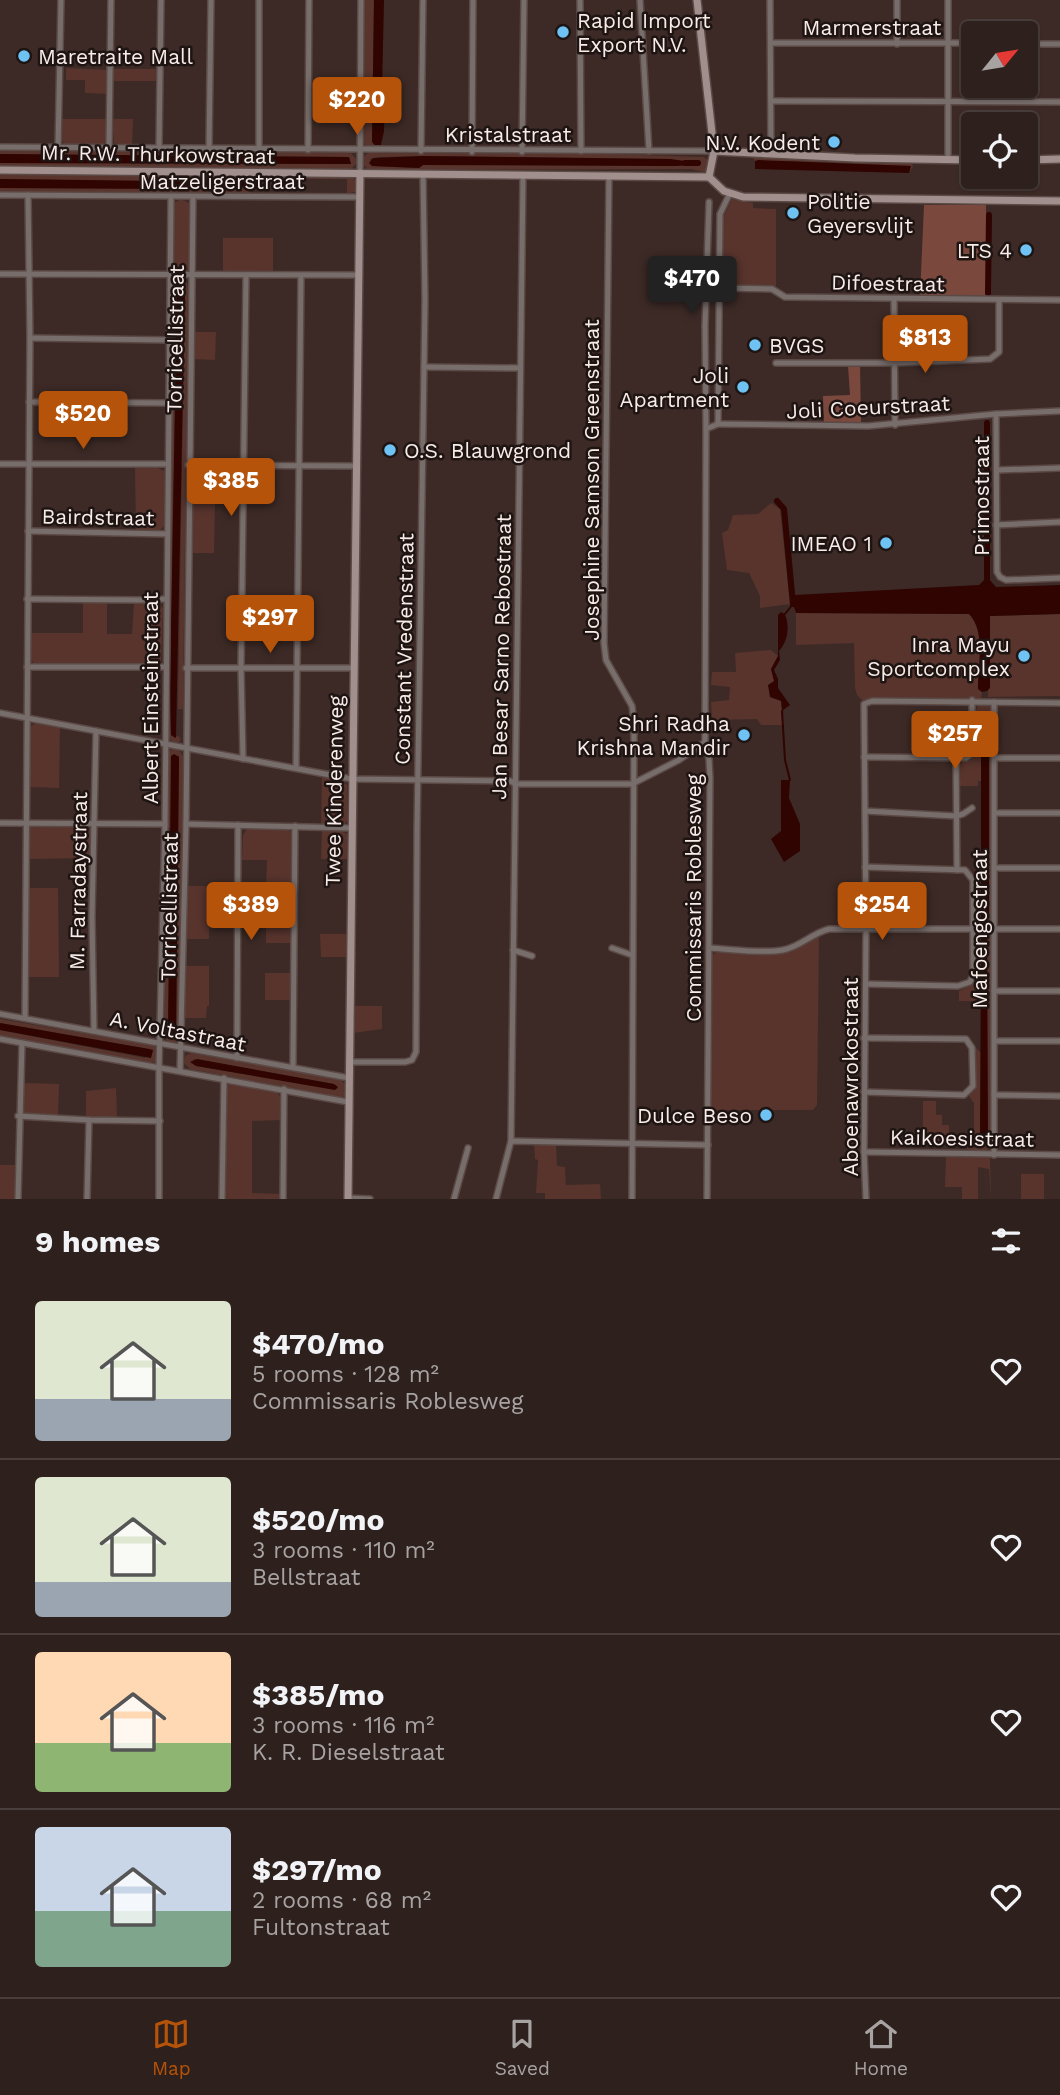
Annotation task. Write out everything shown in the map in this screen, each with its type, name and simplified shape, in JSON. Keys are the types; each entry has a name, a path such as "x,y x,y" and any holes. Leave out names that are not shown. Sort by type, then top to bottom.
{"street":[{"path":"58,148 61,0"},
{"path":"109,147 111,0"},
{"path":"159,148 161,0"},
{"path":"209,149 211,0"},
{"path":"259,0 259,150"},
{"path":"308,150 309,0"},
{"path":"360,173 361,0"},
{"path":"421,151 423,0"},
{"path":"472,152 473,0"},
{"path":"522,152 524,0"},
{"path":"580,0 581,151"},
{"path":"640,0 649,151"},
{"path":"697,0 714,151 709,177 717,186 743,197 1060,201"},
{"path":"770,0 771,153"},
{"path":"897,0 897,44"},
{"path":"948,0 948,160"},
{"name":"Marmerstraat","path":"771,43 961,43"},
{"path":"1038,44 1060,44"},
{"path":"772,101 1060,102"},
{"name":"Kristalstraat","path":"0,147 472,152 714,151 961,160"},
{"path":"1038,160 1060,159"},
{"name":"Mr. R.W. Thurkowstraat","path":"0,170 709,177"},
{"name":"Twee Kinderenweg","path":"348,1199 360,173"},
{"name":"Constant Vredenstraat","path":"349,1062 405,1062 412,1060 416,1052 425,274 423,174"},
{"name":"Jan Besar Sarno Rebostraat","path":"496,1199 511,1141 523,175"},
{"name":"Josephine Samson Greenstraat","path":"609,175 604,643 606,660 632,706 634,722 632,1199"},
{"path":"706,429 718,424 720,214 730,193"},
{"name":"Matzeligerstraat","path":"0,195 360,197"},
{"path":"25,1018 30,338 28,195"},
{"name":"Albert Einsteinstraat","path":"159,1199 171,197"},
{"name":"Torricellistraat","path":"180,1071 186,824 193,197"},
{"name":"Commissaris Roblesweg","path":"707,1199 710,778 705,742 705,326 709,202"},
{"path":"0,274 359,275"},
{"path":"243,759 241,668 246,276"},
{"path":"296,768 301,276"},
{"name":"Difoestraat","path":"718,288 772,289 785,297 1060,300"},
{"path":"894,300 895,425"},
{"path":"776,363 895,363 990,359 999,352 999,300"},
{"path":"30,338 169,340"},
{"path":"424,368 520,368"},
{"path":"29,402 168,402"},
{"name":"Joli Coeurstraat","path":"718,424 800,427 895,425 996,414 1060,411"},
{"name":"Primostraat","path":"996,414 997,572 1000,578 1006,580 1060,578"},
{"path":"0,464 167,464"},
{"path":"188,465 357,466"},
{"path":"998,470 1060,468"},
{"path":"996,525 1060,522"},
{"name":"Bairdstraat","path":"28,531 167,534"},
{"path":"27,599 166,599"},
{"path":"27,667 165,667"},
{"path":"186,668 354,668"},
{"name":"Aboenawrokostraat","path":"866,1199 864,704 872,701 972,701"},
{"path":"864,757 966,758 972,753 972,701 1060,703"},
{"name":"Mafoengostraat","path":"993,1155 994,702"},
{"path":"0,712 352,779 632,784 679,760 705,742"},
{"name":"M. Farradaystraat","path":"94,1031 92,917 96,731"},
{"path":"956,758 957,870"},
{"path":"995,758 1060,758"},
{"path":"865,811 956,816 972,808"},
{"path":"995,813 1060,813"},
{"path":"0,823 165,824"},
{"path":"186,824 351,828"},
{"path":"237,1058 238,825"},
{"path":"293,1068 295,826"},
{"path":"864,867 957,870 969,873 973,880 971,982 966,985 866,984"},
{"path":"995,868 1060,868"},
{"path":"710,948 782,950 829,929 1060,929"},
{"path":"612,948 632,955"},
{"path":"513,950 532,956"},
{"path":"994,991 1060,991"},
{"name":"A. Voltastraat","path":"0,1014 349,1078"},
{"path":"864,1038 965,1039 972,1048 973,1087 964,1095 864,1092"},
{"name":"A. Voltastraat","path":"0,1039 348,1102"},
{"path":"995,1041 1060,1041"},
{"path":"18,1199 22,1043"},
{"path":"222,1199 224,1078"},
{"path":"283,1199 284,1089"},
{"path":"994,1095 1060,1096"},
{"path":"19,1116 160,1121"},
{"path":"87,1199 89,1120"},
{"path":"511,1141 708,1145"},
{"path":"454,1199 468,1148"},
{"name":"Kaikoesistraat","path":"864,1152 1060,1155"},
{"path":"348,1199 370,1199"}],"shaded area":[{"path":"365,0 374,0 372,142 375,147 365,145 364,142"},
{"path":"374,0 384,0 382,90 385,91 381,145 372,142"},
{"path":"66,68 108,70 108,94 85,93 85,80 66,80"},
{"path":"113,69 158,69 158,81 113,81"},
{"path":"61,119 106,119 107,141 102,145 65,145 61,139"},
{"path":"112,119 133,119 132,145 114,143"},
{"path":"0,150 351,153 356,164 351,169 0,167 0,163 351,164 349,157 0,154"},
{"path":"368,153 608,154 704,157 710,162 704,172 691,169 368,170 363,164 363,157","holes":["423,156 670,159 692,163 675,166 422,165 419,168 372,166 370,159"]},
{"path":"0,154 349,157 351,164 0,163"},
{"path":"423,156 670,159 692,162 691,165 675,166 423,165 419,168 372,166 369,163 373,158"},
{"path":"752,156 911,162 913,166 909,173 910,166 755,161"},
{"path":"755,161 911,166 909,173 755,169"},
{"path":"0,174 350,176 357,182 357,191 347,194 347,179 251,179 250,183 0,179"},
{"path":"0,179 248,182 250,187 0,188"},
{"path":"250,187 250,194 0,192 0,188"},
{"path":"181,199 189,203 189,268 184,273 174,271 174,203"},
{"path":"732,199 753,203 753,208 776,209 776,289 721,285 723,218"},
{"path":"924,205 986,205 986,296 920,297"},
{"path":"223,238 273,238 273,273 223,273"},
{"path":"178,280 186,281 188,286 183,709 178,709 185,287 177,287 170,689 171,735 181,739 179,742 173,742 167,736 174,284"},
{"path":"179,285 185,286 176,738 171,735 170,689"},
{"path":"194,332 216,332 215,360 193,359"},
{"path":"860,365 861,422 824,422 823,396 850,395 848,366"},
{"path":"135,467 158,468 164,471 164,526 160,530 136,530"},
{"path":"771,503 780,509 790,604 760,608 760,596 749,573 727,570 722,533 728,530 733,515 758,514"},
{"path":"191,504 215,504 214,553 191,553"},
{"path":"987,577 996,587 1060,585 1060,614 990,616 990,688 982,692 978,689 978,630 969,614 796,613 793,604 795,595 979,585"},
{"path":"83,602 107,602 107,634 132,634 134,603 157,602 163,608 161,662 154,665 36,665 30,659 30,633 83,633"},
{"path":"781,612 787,619 787,634 779,651 780,660 774,670 778,688 790,705 782,711 781,701 770,697 768,685 774,681 771,669 778,656 778,615"},
{"path":"796,613 969,614 978,630 978,688 982,692 981,699 875,698 865,703 857,695 855,688 854,643 796,645"},
{"name":"Inra Mayu Sportcomplex","path":"1060,614 1060,696 988,697 989,616"},
{"path":"771,650 778,656 771,669 781,701 784,725 761,725 757,719 712,720 711,702 729,700 730,687 711,685 712,672 736,672 735,653"},
{"path":"988,704 992,710 992,920 986,927 975,922 975,878 982,877 981,919 987,919 989,717 981,714 982,781 978,781 978,786 958,786 959,763 971,760 975,755 975,712 978,706"},
{"path":"986,711 989,717 989,915 987,919 981,920 981,713"},
{"path":"36,723 60,727 59,788 29,787 30,727"},
{"path":"172,749 179,750 183,757 179,1039 174,1043 168,1042 164,1036 166,860 171,860 168,1035 173,1038 176,1036 179,757 178,754 171,828 167,827 168,752"},
{"path":"174,754 179,757 176,1036 173,1038 168,1035 171,756"},
{"path":"322,776 342,780 347,785 348,819 345,824 321,825"},
{"path":"781,780 790,780 789,798 800,824 800,851 784,862 771,839 781,831"},
{"path":"30,825 87,826 93,832 92,858 30,859"},
{"path":"247,829 286,829 291,832 291,888 266,888 267,860 242,860 243,835"},
{"path":"322,830 340,830 347,834 347,859 321,859"},
{"path":"187,886 235,886 235,911 209,911 209,939 186,939"},
{"path":"29,888 58,888 59,977 29,977"},
{"path":"266,916 290,916 290,943 266,943"},
{"path":"982,932 989,933 992,939 991,1147 973,1151 967,1149 967,1141 974,1140 974,1103 969,1096 974,1088 974,1046 981,1053 980,1143 988,1143 987,936 981,939 981,1001 959,1001 959,991 974,982 975,937"},
{"path":"320,934 346,934 346,957 321,957"},
{"path":"816,936 819,938 817,1105 813,1110 710,1110 712,955 719,951 785,952"},
{"path":"987,936 988,1143 980,1143 981,939"},
{"path":"185,966 209,966 209,1006 206,1018 185,1018"},
{"path":"265,973 291,973 291,1000 265,1000"},
{"path":"353,1006 382,1006 382,1029 353,1033"},
{"path":"0,1019 152,1045 157,1047 157,1061 152,1063 0,1036 0,1030 145,1058 149,1049 0,1023"},
{"path":"0,1023 153,1050 151,1058 0,1030"},
{"path":"191,1053 339,1079 345,1084 345,1095 342,1098 335,1097 190,1069 184,1063 185,1056","holes":["193,1059 334,1084 338,1089 196,1066"]},
{"path":"197,1059 334,1084 338,1087 335,1090 196,1066 190,1062"},
{"path":"23,1083 59,1084 58,1116 23,1113"},
{"path":"229,1084 275,1091 280,1096 280,1120 252,1121 252,1193 280,1194 280,1199 224,1199 226,1090"},
{"path":"116,1088 117,1117 86,1117 86,1091"},
{"path":"923,1101 936,1101 936,1115 942,1115 942,1125 949,1125 949,1142 923,1142"},
{"path":"534,1143 556,1143 557,1166 565,1167 566,1185 600,1184 601,1199 545,1199 545,1193 536,1193 538,1160 535,1159"},
{"path":"946,1157 990,1157 991,1199 989,1169 978,1167 978,1199 962,1199 962,1187 945,1187"},
{"path":"0,1165 17,1165 17,1199 0,1199"},
{"path":"1021,1174 1044,1174 1044,1199 1021,1199"}],"waterway":[{"path":"685,163 698,163"},
{"path":"988,293 989,215"},
{"path":"987,423 987,583"},
{"path":"777,501 784,509 793,604 799,604"},
{"path":"785,614 793,604"},
{"path":"782,711 785,760 790,780"}],"place":[{"name":"Rapid Import Export N.V.","path":"563,32"},
{"name":"Maretraite Mall","path":"24,56"},
{"name":"N.V. Kodent","path":"834,142"},
{"name":"Politie Geyersvlijt","path":"793,213"},
{"name":"LTS 4","path":"1026,250"},
{"name":"BVGS","path":"755,345"},
{"name":"Joli Apartment","path":"743,387"},
{"name":"O.S. Blauwgrond","path":"390,450"},
{"name":"IMEAO 1","path":"886,543"},
{"name":"Inra Mayu Sportcomplex","path":"1024,656"},
{"name":"Shri Radha Krishna Mandir","path":"744,735"},
{"name":"Dulce Beso","path":"766,1115"}]}
